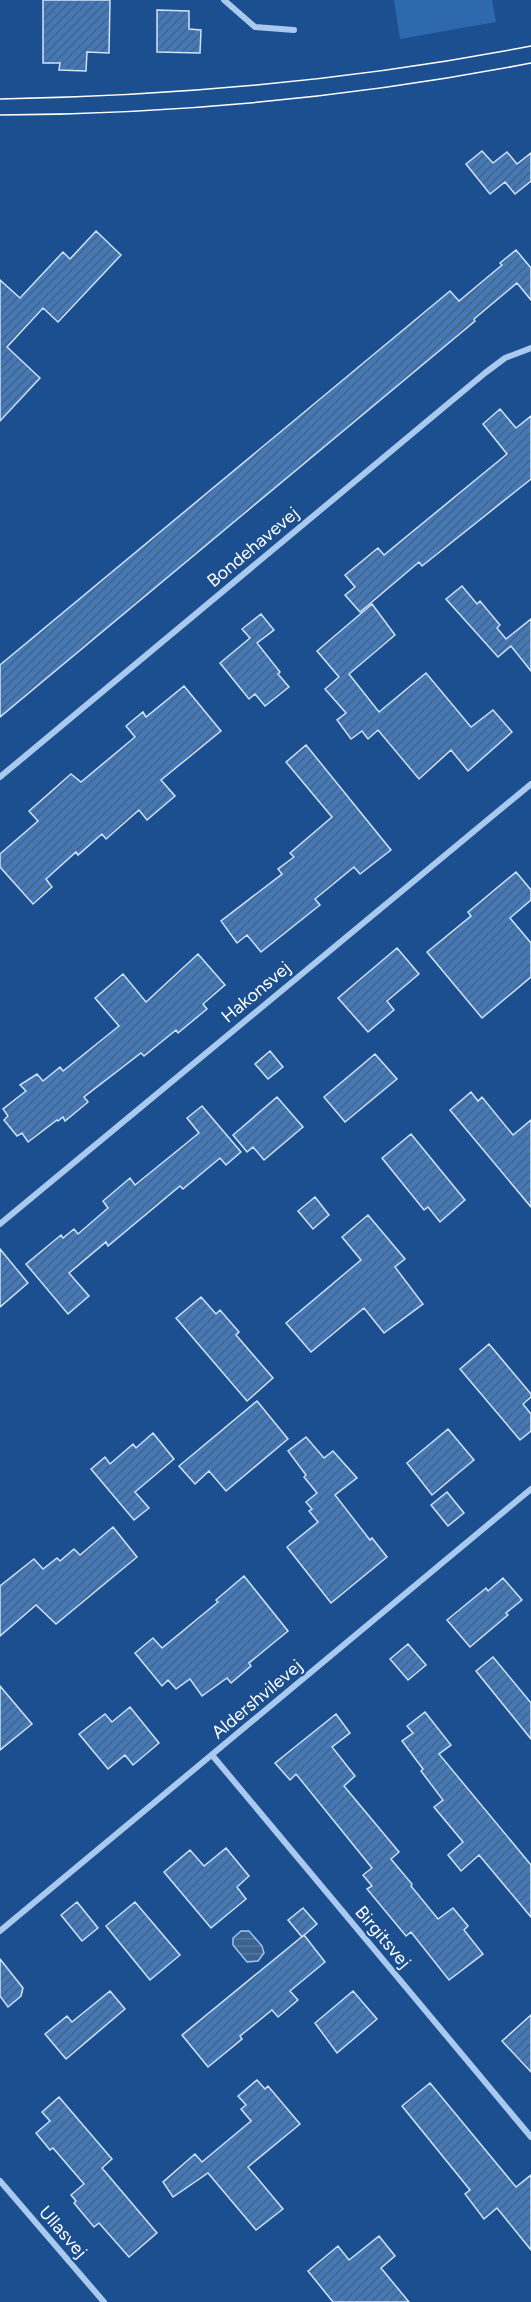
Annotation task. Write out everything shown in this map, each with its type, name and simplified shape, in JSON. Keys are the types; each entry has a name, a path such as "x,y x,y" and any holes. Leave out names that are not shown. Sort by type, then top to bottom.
{"street":[{"path":"224,0 255,27 294,30"},
{"name":"Bondehavevej","path":"0,777 485,373 505,358 531,348"},
{"name":"Hakonsvej","path":"0,1224 531,784"},
{"name":"Aldershvilevej","path":"0,1930 531,1489"},
{"name":"Birgitsvej","path":"212,1755 531,2137"},
{"name":"Ullasvej","path":"0,2181 104,2302"}],"shaded area":[{"path":"394,0 492,0 496,22 400,39"},
{"path":"241,1931 249,1931 262,1946 264,1953 258,1961 247,1962 233,1945 233,1938"}],"building":[{"path":"43,0 110,0 109,53 87,52 86,71 59,70 60,63 43,63"},
{"path":"157,10 189,11 189,29 201,30 200,53 157,52"},
{"path":"482,151 493,163 507,152 517,164 531,153 531,181 515,194 505,182 490,194 466,164"},
{"path":"96,231 121,255 58,322 43,308 7,347 40,378 0,421 0,280 20,298 63,252 70,259"},
{"path":"516,250 531,268 531,300 517,283 474,319 475,321 0,717 0,665 450,291 459,301 502,265 500,263"},
{"path":"500,409 516,428 531,416 531,479 422,566 419,562 360,612 345,595 355,587 345,575 378,548 384,555 507,454 483,424"},
{"path":"462,586 477,604 480,601 500,625 497,628 506,639 531,619 531,671 511,646 498,657 446,599"},
{"path":"372,604 395,635 349,674 379,712 426,673 471,727 493,710 512,732 468,771 451,750 419,779 378,730 368,739 362,731 351,739 337,720 346,713 325,689 339,677 317,651"},
{"path":"261,614 274,630 257,643 289,687 265,706 255,694 249,699 220,663 250,638 242,629"},
{"path":"184,686 221,731 161,780 175,796 147,820 139,810 106,839 102,834 78,855 76,852 46,879 52,887 33,904 0,867 0,854 38,821 29,811 71,774 81,782 135,737 126,726 143,712 146,717"},
{"path":"306,745 391,850 360,874 354,867 315,899 320,905 261,952 247,935 237,943 221,921 282,874 278,869 294,857 290,853 332,817 286,762"},
{"path":"516,872 531,890 531,900 510,918 531,943 531,977 482,1018 427,952 471,916 468,912"},
{"path":"397,948 419,974 387,1001 394,1010 368,1032 338,998"},
{"path":"198,954 225,985 203,1004 207,1009 178,1033 176,1030 144,1056 141,1053 84,1097 88,1102 65,1121 63,1117 57,1120 28,1142 22,1133 17,1136 4,1120 8,1116 3,1109 26,1091 20,1085 37,1074 43,1081 60,1067 63,1071 119,1026 95,998 123,974 146,1002"},
{"path":"270,1051 283,1067 268,1079 255,1064"},
{"path":"375,1054 397,1079 345,1122 324,1097"},
{"path":"471,1092 478,1101 482,1097 513,1135 531,1120 531,1207 450,1110"},
{"path":"277,1097 303,1127 264,1160 253,1147 247,1152 233,1135"},
{"path":"202,1106 241,1152 226,1165 220,1158 183,1189 180,1186 108,1246 106,1242 69,1273 89,1296 68,1314 26,1264 61,1235 63,1238 74,1229 78,1234 108,1208 103,1201 130,1178 135,1185 199,1133 187,1118"},
{"path":"411,1134 465,1200 440,1222 428,1207 424,1210 382,1158"},
{"path":"315,1197 329,1215 313,1229 298,1211"},
{"path":"368,1215 405,1259 395,1267 423,1304 384,1333 364,1308 311,1352 286,1323 361,1260 342,1237"},
{"path":"0,1249 28,1283 0,1307"},
{"path":"201,1297 216,1314 220,1310 239,1332 236,1335 273,1378 247,1401 176,1318"},
{"path":"489,1344 531,1394 531,1397 523,1404 531,1414 531,1431 520,1440 460,1369"},
{"path":"257,1401 288,1439 226,1491 209,1471 195,1484 179,1466"},
{"path":"448,1429 474,1460 432,1495 407,1463"},
{"path":"153,1433 174,1459 135,1492 149,1508 134,1520 91,1469 105,1457 110,1464 133,1444 136,1448"},
{"path":"306,1437 324,1458 333,1451 357,1478 335,1495 370,1540 372,1538 387,1557 331,1603 287,1547 318,1522 309,1511 312,1509 306,1502 317,1493 288,1451"},
{"path":"447,1492 464,1513 448,1526 431,1505"},
{"path":"113,1527 137,1557 56,1624 36,1605 0,1636 0,1586 34,1559 43,1569 57,1558 60,1561 74,1549 80,1555"},
{"path":"244,1576 288,1631 249,1663 251,1666 231,1683 227,1678 202,1696 190,1679 176,1689 168,1680 162,1686 135,1653 153,1638 162,1648 218,1602 216,1600"},
{"path":"503,1578 522,1600 470,1647 447,1620 486,1588 488,1591"},
{"path":"408,1644 426,1665 408,1680 390,1659"},
{"path":"493,1657 531,1703 531,1739 476,1671"},
{"path":"0,1686 32,1724 0,1750"},
{"path":"130,1707 159,1743 133,1765 125,1755 108,1769 79,1734 105,1714 112,1722"},
{"path":"425,1712 451,1745 439,1754 531,1865 531,1917 479,1855 461,1871 448,1855 463,1842 434,1807 443,1800 402,1741 413,1733 407,1726"},
{"path":"336,1714 350,1733 332,1747 355,1776 344,1786 399,1852 391,1859 438,1919 453,1908 468,1926 464,1930 483,1954 449,1980 411,1932 406,1936 367,1889 372,1886 363,1875 372,1868 296,1774 290,1780 275,1763"},
{"path":"226,1848 249,1876 237,1887 246,1899 211,1928 164,1872 190,1850 204,1866"},
{"path":"77,1902 98,1928 82,1941 61,1915"},
{"path":"135,1902 180,1955 150,1980 106,1926"},
{"path":"303,1908 317,1924 302,1937 288,1920"},
{"path":"304,1935 325,1962 290,1991 298,2000 278,2017 272,2010 240,2036 242,2039 208,2067 182,2035"},
{"path":"0,1959 23,1988 21,1996 8,2007 0,1996"},
{"path":"110,1991 125,2009 66,2059 45,2034 67,2016 72,2022"},
{"path":"353,1991 377,2019 337,2053 315,2023"},
{"path":"531,2015 531,2072 502,2041"},
{"path":"257,2080 265,2089 268,2086 300,2124 248,2167 283,2209 256,2230 208,2173 173,2197 163,2182 195,2154 202,2162 251,2121 241,2109 246,2105 238,2096"},
{"path":"430,2083 516,2187 531,2175 531,2250 497,2208 484,2219 465,2194 470,2190 402,2106"},
{"path":"59,2097 112,2159 102,2168 157,2233 129,2257 99,2223 94,2227 74,2203 76,2201 71,2195 84,2184 53,2148 50,2150 36,2133 50,2121 42,2112"},
{"path":"379,2236 395,2256 381,2268 409,2302 333,2302 308,2271 338,2246 349,2260"}],"tram line":[{"path":"0,99 133,94 267,84 399,68 531,46"},
{"path":"0,115 133,111 267,101 399,85 531,63"}]}
